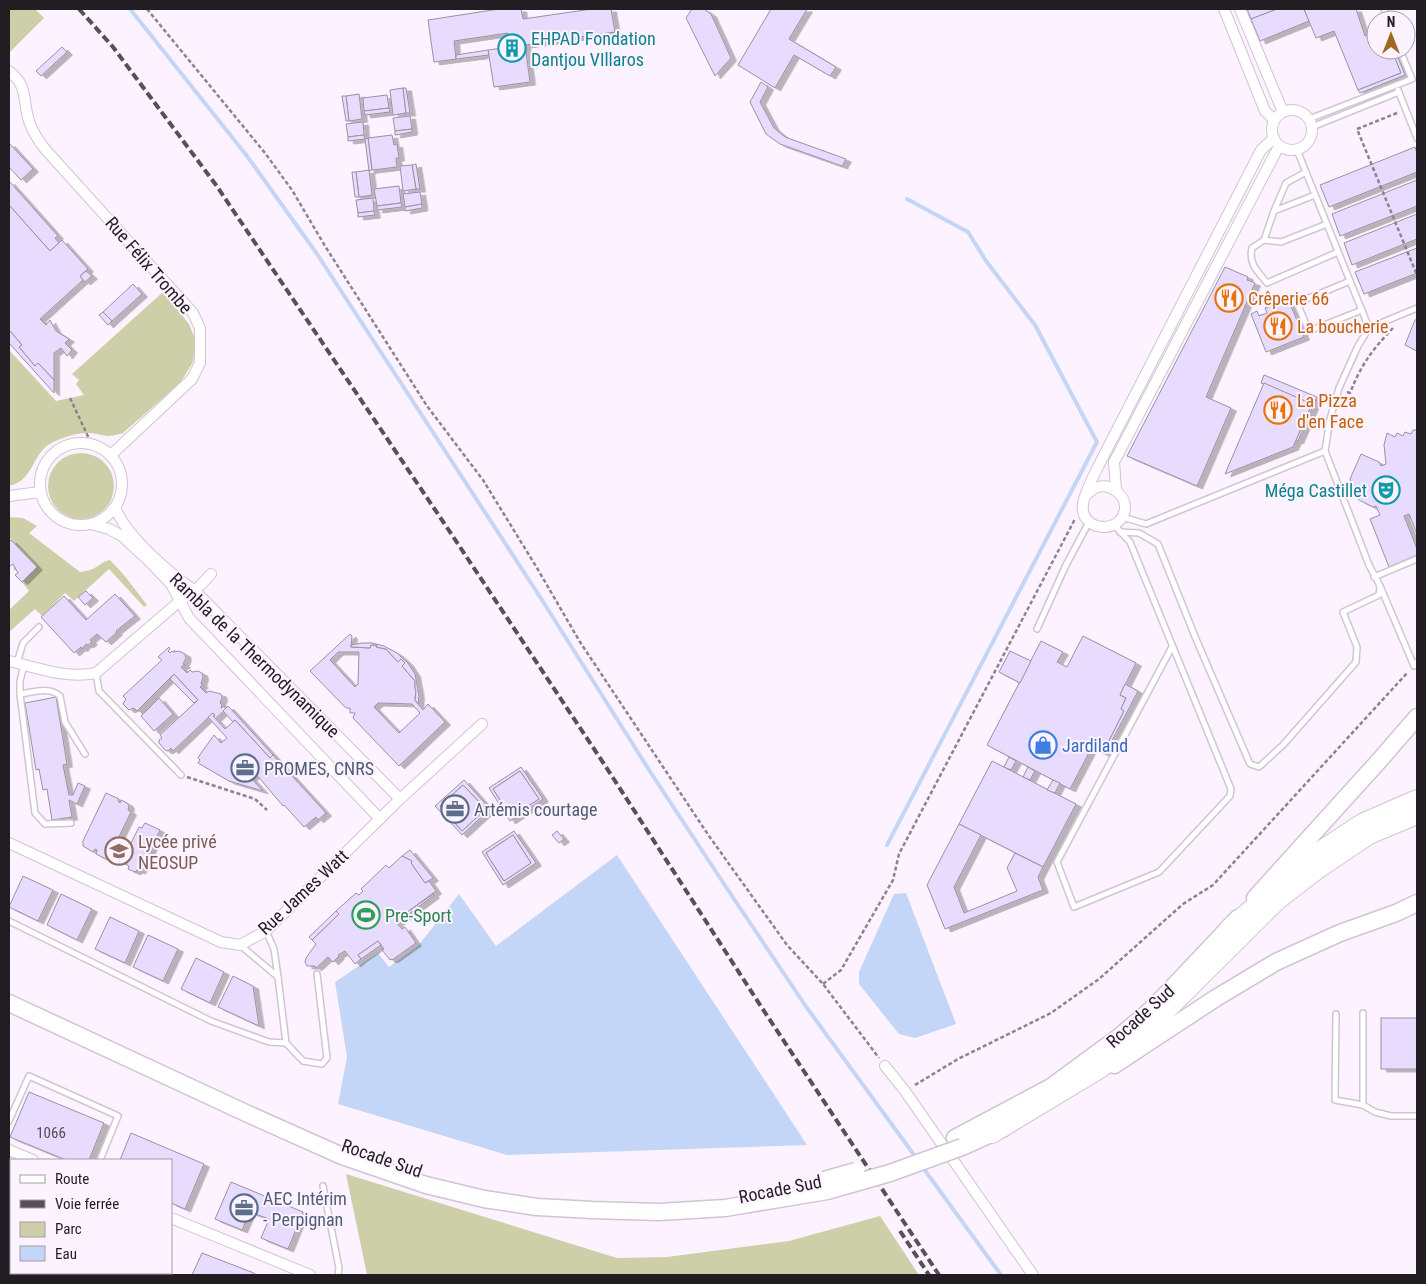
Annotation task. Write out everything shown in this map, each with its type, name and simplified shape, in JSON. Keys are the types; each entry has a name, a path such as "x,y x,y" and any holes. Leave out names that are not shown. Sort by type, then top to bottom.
{"highway":[{"path":"1229,928 1315,854 1362,823 1417,799"},
{"path":"992,1134 1100,1069 1147,1030 1278,900 1317,870 1369,835 1417,815"}],"main road":[{"name":"Rocade Sud","path":"9,1003 342,1156 426,1185 484,1199 537,1206 659,1212 726,1208 890,1173 958,1142 1051,1087 1119,1037 1154,1007 1229,928 1417,717"},
{"name":"Rocade Sud","path":"958,1142 992,1134 1067,1097 1216,998 1276,962 1340,933 1396,913 1417,903"},
{"name":"Rocade Sud","path":"9,991 251,1106 348,1147 430,1175 486,1189 537,1197 659,1203 725,1199 825,1186"}],"street":[{"path":"1224,9 1265,111 1274,120"},
{"path":"1240,9 1283,112"},
{"name":"Rue Félix Trombe","path":"9,71 22,84 28,119 33,132 44,148 193,313 200,328 200,363 192,379 111,455"},
{"path":"1292,110 1302,112 1310,123 1312,135 1304,147 1297,150 1288,150 1276,142 1272,129 1274,120 1283,112 1292,110"},
{"path":"1116,490 1114,462 1276,142"},
{"path":"1084,500 1096,488 1109,487 1116,490 1123,498 1125,507 1117,528 1101,528 1089,522 1084,514 1084,500 1101,461 1261,150 1276,142"},
{"path":"82,442 98,446 111,455 122,476 121,494 110,514 91,524 70,524 59,519 44,504 40,492 40,473 51,454 62,447 82,442"},
{"path":"9,496 40,492"},
{"name":"Rambla de la Thermodynamique","path":"115,507 119,518 127,529 176,578 195,591 400,799"},
{"name":"Rambla de la Thermodynamique","path":"91,524 109,529 122,536 171,584 190,618 380,819"},
{"path":"17,663 66,676 96,673 181,600 195,591 211,574"},
{"name":"Rue James Watt","path":"9,843 221,942 240,945 266,931 400,799 482,724"},
{"path":"885,1066 905,1091 1033,1275"},
{"path":"9,1150 31,1159"},
{"path":"172,1218 308,1275"}],"lane":[{"path":"1310,123 1412,79 1404,60"},
{"path":"1396,85 1417,138"},
{"path":"1310,123 1399,92"},
{"path":"1297,150 1369,328"},
{"path":"1306,172 1286,183 1264,240 1252,248 1250,256 1253,265 1267,283 1338,252"},
{"path":"1274,211 1315,195"},
{"path":"1264,240 1281,242 1327,224"},
{"path":"1350,281 1297,303 1309,331 1362,310"},
{"path":"1416,664 1374,577 1325,451 1330,419 1339,388 1358,346 1369,328 1417,308"},
{"path":"1122,517 1146,524 1325,451"},
{"path":"1037,629 1066,565 1089,522"},
{"path":"1117,528 1140,533 1158,544 1196,639 1250,764 1259,767 1283,744 1356,662 1358,648 1343,612 1379,595 1380,586"},
{"path":"1117,528 1130,542 1231,789 1230,796 1159,872 1074,906 1057,862 1172,647"},
{"path":"1374,577 1417,559"},
{"path":"39,627 23,643 17,663 35,813 45,824 71,823"},
{"path":"96,673 99,691 181,775"},
{"path":"20,694 45,690 55,691 60,696 65,722 86,754"},
{"path":"9,921 211,1021 269,1042 286,1043"},
{"path":"266,931 274,949 286,1043 303,1061 322,1064 327,1058 317,974"},
{"path":"240,945 278,978"},
{"path":"1363,1013 1363,1105"},
{"path":"1336,1014 1335,1100 1363,1105 1375,1112 1391,1116 1417,1116"},
{"path":"9,1121 29,1076 118,1116 100,1159"},
{"path":"323,1186 339,1268 338,1275"}],"path":[{"path":"148,9 265,153 292,190 325,246 427,406 483,480 580,642 709,836 787,945 823,984 885,1066"},
{"path":"1405,109 1357,129 1417,275"},
{"path":"1339,388 1350,393 1360,369 1375,347 1398,325"},
{"path":"70,398 92,445"},
{"path":"823,984 841,970 893,880 899,854 1084,500"},
{"path":"905,1091 958,1059 1051,1013 1099,978 1183,904 1213,885 1416,664"},
{"path":"181,775 254,799 267,810"}],"green space":[{"path":"9,9 35,9 44,18 9,53"},
{"path":"163,292 189,324 196,341 193,362 180,383 123,433 109,436 89,433 79,434 62,438 48,445 39,455 28,474 17,483 9,486 9,350 56,401 84,395 76,384 79,380 72,374"},
{"path":"81,453 93,456 104,463 111,474 114,486 111,498 104,509 93,516 81,519 69,516 58,509 51,498 48,486 51,474 58,463 69,456"},
{"path":"9,517 23,518 37,526 29,533 80,572 92,569 110,560 147,605 144,607 109,569 74,601 65,593 42,616 35,609 9,632 9,610 29,591 22,582 37,567 9,537"},
{"path":"346,1174 617,1258 667,1257 789,1241 880,1216 919,1275 367,1275"}],"water":[{"path":"617,855 807,1145 507,1155 338,1104 347,1057 335,982 378,953 389,967 418,946 459,894 496,946"},
{"path":"906,893 956,1024 915,1038 899,1034 859,984 859,972 894,894"}],"building":[{"name":"EHPAD Fondation Dantjou VIllaros","path":"499,9 521,9 523,19 592,9 611,9 615,32 525,45 530,82 494,87 488,50 510,47 508,33 454,41 456,59 434,62 428,20"},
{"path":"692,9 704,9 711,14 731,58 715,76 686,18"},
{"path":"771,9 807,9 789,39 836,67 830,76 794,55 775,88 738,65"},
{"path":"1247,9 1277,9 1251,19"},
{"path":"1277,9 1304,9 1309,21 1260,41 1251,19"},
{"path":"1304,9 1356,9 1366,36 1366,60 1396,60 1401,73 1358,90 1334,31 1316,38"},
{"path":"62,47 67,52 41,76 36,71"},
{"path":"488,50 489,55 456,59 456,55"},
{"path":"1396,60 1399,60 1405,75 1360,93 1358,90 1401,73"},
{"path":"761,82 768,87 760,102 774,128 785,137 846,159 842,166 780,144 766,134 750,102"},
{"path":"403,88 406,113 393,115 390,90"},
{"path":"403,88 406,88 410,113 406,113"},
{"path":"359,94 362,119 349,121 346,96"},
{"path":"387,95 389,108 364,111 363,98"},
{"path":"342,96 346,96 349,121 346,121"},
{"path":"389,108 390,112 365,115 364,111"},
{"path":"410,116 412,129 395,131 393,118"},
{"path":"363,122 364,135 348,137 346,124"},
{"path":"412,129 412,132 395,135 395,131"},
{"path":"364,135 365,139 348,141 348,137"},
{"path":"392,135 394,145 397,144 399,158 396,158 397,167 372,170 368,138"},
{"path":"368,138 372,170 369,171 365,139"},
{"path":"9,143 33,169 21,180 9,167"},
{"path":"1415,147 1417,153 1417,172 1329,207 1320,185"},
{"path":"416,164 420,189 416,189 412,165"},
{"path":"412,165 416,189 403,191 400,166"},
{"path":"369,170 372,195 359,197 356,172"},
{"path":"352,172 356,172 359,197 355,197"},
{"path":"1417,180 1417,206 1340,236 1332,214"},
{"path":"9,181 58,236 55,238 59,243 50,251 9,205"},
{"path":"399,186 401,203 377,206 374,189"},
{"path":"420,192 422,204 405,207 403,194"},
{"path":"373,198 374,211 358,213 356,200"},
{"path":"401,203 402,207 377,210 377,206"},
{"path":"422,204 422,208 405,211 405,207"},
{"path":"9,205 50,251 62,240 88,269 80,276 83,280 40,319 46,325 50,320 56,331 69,339 65,343 72,350 67,356 61,348 54,353 54,380 38,363 35,366 19,347 22,345 9,330"},
{"path":"374,211 375,215 358,217 358,213"},
{"path":"1417,214 1417,239 1352,265 1344,243"},
{"path":"1417,248 1417,273 1364,294 1355,272"},
{"path":"1225,267 1248,277 1247,280 1255,283 1206,397 1231,408 1197,486 1127,456"},
{"path":"86,271 92,276 85,282 80,276"},
{"path":"133,284 142,294 112,321 103,312"},
{"name":"La boucherie","path":"1288,299 1304,337 1266,352 1251,314 1257,311 1259,316 1267,313 1265,308"},
{"path":"103,312 112,321 108,325 99,315"},
{"path":"1417,319 1417,351 1405,345"},
{"path":"9,330 22,345 19,347 35,366 38,363 54,380 54,393 9,343"},
{"path":"1264,375 1317,397 1298,441 1296,440 1312,404 1261,383"},
{"path":"1264,383 1312,404 1293,447 1225,474"},
{"name":"Méga Castillet","path":"1413,430 1417,430 1417,534 1409,514 1404,516 1417,549 1417,555 1389,567 1370,519 1380,515 1376,506 1373,507 1359,500 1350,479 1361,454 1379,462 1381,466 1386,464 1384,445 1387,433 1395,437 1397,433 1403,436 1405,432 1411,434"},
{"path":"11,540 37,567 22,582 15,575 18,573 13,564 9,567 9,542"},
{"path":"86,591 93,598 85,605 78,597"},
{"path":"115,594 135,616 116,631 106,642 97,634 90,640 92,642 74,653 41,617 64,596 86,620"},
{"path":"350,634 352,636 351,647 370,648 371,645 377,645 376,647 386,649 398,662 401,659 405,663 402,666 415,681 415,700 423,710 428,704 445,722 399,766 353,718 355,713 350,713 350,708 346,708 310,671","holes":["338,652 359,652 358,684 355,687 330,660","378,703 412,704 420,713 399,733 374,707"]},
{"path":"1083,636 1136,663 1120,695 1126,698 1121,709 1124,711 1103,753 1092,747 1070,789 987,745 1041,641 1063,652 1057,662 1067,667"},
{"path":"372,643 384,646 397,653 408,663 415,674 419,696 418,704 415,700 415,681 402,666 405,663 401,659 398,662 386,649 376,647 377,645 371,645 370,648 351,647 351,645"},
{"path":"169,647 168,651 170,653 172,651 179,651 185,654 186,658 183,664 185,665 181,667 187,673 190,670 202,673 201,684 203,685 200,687 206,693 209,691 221,694 221,708 224,706 226,709 215,719 213,713 173,751 171,748 168,751 165,750 159,743 159,740 162,738 160,735 198,700 174,674 137,711 134,708 129,710 123,704 126,699 123,696 162,660 158,657"},
{"path":"1010,651 1031,661 1020,683 999,672"},
{"path":"174,674 198,700 194,703 170,679"},
{"path":"1125,684 1138,691 1105,754 1103,753 1124,711 1121,709 1126,698 1120,695"},
{"path":"56,697 67,764 63,765 69,795 73,795 78,783 85,786 77,804 69,800 72,817 52,820 47,789 43,790 39,769 36,770 25,703"},
{"path":"159,698 173,714 154,731 141,716"},
{"path":"228,706 273,755 270,758 235,720 233,722 223,711"},
{"name":"PROMES, CNRS","path":"213,713 215,715 213,716 225,729 235,720 270,758 273,755 326,813 318,820 316,817 304,827 256,774 251,778 263,791 229,781 198,763 200,760 199,756 214,735 221,743 227,738 208,717"},
{"path":"1009,757 1016,761 1011,770 1004,767"},
{"path":"992,761 1076,804 1043,867 959,824"},
{"path":"521,767 543,799 510,821 489,788","holes":["520,771 539,799 511,817 493,789"]},
{"path":"1028,767 1035,771 1030,780 1023,777"},
{"path":"520,771 539,799 511,817 493,789"},
{"path":"464,780 490,809 462,835 435,806","holes":["463,785 486,809 462,831 440,806"]},
{"path":"1053,780 1060,783 1055,793 1047,790"},
{"path":"463,785 486,809 462,831 440,806"},
{"path":"106,793 119,799 120,803 121,800 127,803 129,806 128,810 131,812 114,847 126,853 139,827 142,828 145,823 160,830 140,871 137,870 135,872 128,869 129,866 122,862 125,857 113,851 108,860 96,854 97,850 95,849 93,852 83,846 83,841"},
{"path":"959,824 981,835 954,887 964,913 1017,891 1007,868 1015,853 1043,867 1038,877 1043,890 945,929 927,885"},
{"path":"514,831 536,863 503,885 482,852","holes":["513,835 531,863 504,881 486,853"]},
{"path":"557,831 564,839 559,843 552,835"},
{"path":"513,835 531,863 504,881 486,853"},
{"path":"410,850 433,878 425,883 411,863 412,861 402,856"},
{"path":"113,851 125,857 122,862 110,857"},
{"path":"402,856 412,861 411,863 425,883 429,881 436,891 395,921 402,929 405,927 416,943 392,960 382,950 384,949 378,941 358,955 361,959 355,964 345,951 338,955 333,962 328,957 316,968 315,966 307,966 306,958 316,944 312,940 339,914 336,911 356,893 359,895 363,891 361,889 386,865 389,868"},
{"path":"23,876 53,890 38,921 9,907"},
{"path":"61,894 92,909 77,940 47,925"},
{"path":"433,894 397,923 395,921"},
{"path":"336,911 339,914 312,940 309,937"},
{"path":"110,917 139,931 125,963 95,949"},
{"path":"148,935 178,949 163,981 133,967"},
{"path":"378,941 381,945 361,959 358,955"},
{"path":"196,958 224,972 210,1003 181,989"},
{"path":"233,976 253,986 259,1026 218,1007"},
{"path":"1381,1018 1417,1018 1417,1069 1381,1069"},
{"path":"29,1092 104,1123 89,1159 64,1159 10,1137"},
{"path":"131,1133 204,1164 185,1209 172,1203 172,1159 120,1159"},
{"path":"9,1174 10,1214 9,1214"},
{"path":"231,1182 303,1212 288,1249 261,1238 269,1219 250,1212 242,1230 215,1219"},
{"path":"202,1253 254,1273 256,1275 192,1275"}],"waterway":[{"path":"130,9 247,156 317,254 728,890 807,1008 917,1159"},
{"path":"887,845 1097,442 1035,325 986,261 968,232 907,199"},
{"path":"921,1165 1001,1275"}],"railway":[{"path":"79,9 113,47 216,185 606,767 762,1008 939,1275"},
{"path":"900,1231 929,1275"}],"place":[{"name":"EHPAD Fondation Dantjou VIllaros","path":"512,48"},
{"name":"Crêperie 66","path":"1229,298"},
{"name":"La boucherie","path":"1278,326"},
{"name":"La Pizza d'en Face","path":"1278,410"},
{"name":"Méga Castillet","path":"1386,490"},
{"name":"Jardiland","path":"1043,745"},
{"name":"PROMES, CNRS","path":"245,768"},
{"name":"Artémis courtage","path":"455,809"},
{"name":"Lycée privé NEOSUP","path":"119,851"},
{"name":"Pre-Sport","path":"366,915"},
{"name":"AEC Intérim - Perpignan","path":"244,1208"}]}
